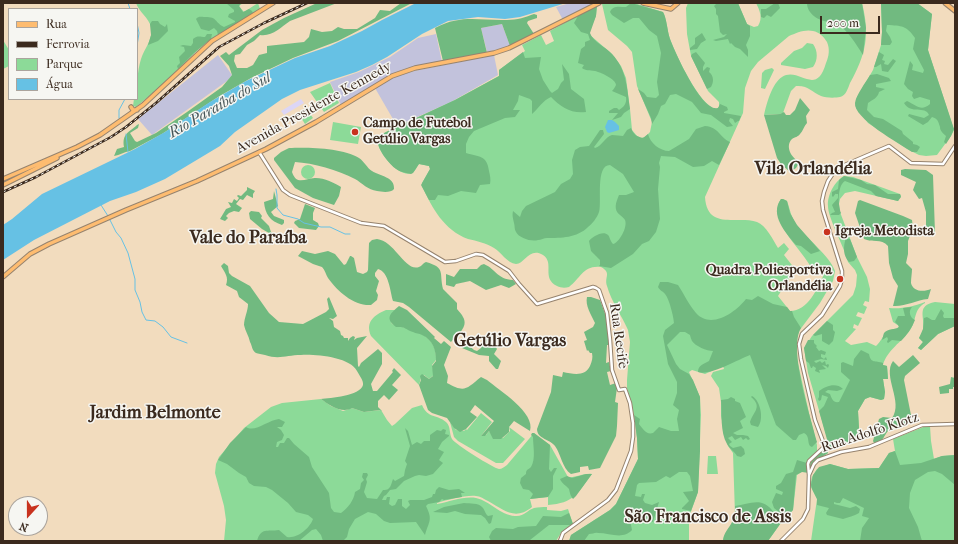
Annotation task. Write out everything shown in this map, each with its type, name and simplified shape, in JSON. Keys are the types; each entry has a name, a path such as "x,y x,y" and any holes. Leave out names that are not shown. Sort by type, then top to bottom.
{"main road":[{"path":"3,185 100,135 137,110 212,41 273,3"},
{"name":"Avenida Presidente Kennedy","path":"3,277 37,250 104,219 214,173 259,152 316,122 392,76 415,68 503,50 517,45 599,3"},
{"path":"644,3 654,3"},
{"path":"644,3 671,9 678,3"},
{"path":"945,3 955,11"},
{"path":"131,108 137,110"},
{"path":"3,179 71,150"}],"street":[{"path":"810,471 808,463 810,459 823,448 824,444 815,420 799,344 802,334 822,315 840,286 843,276 823,210 824,192 830,177 836,170 849,162 888,146 911,163 943,164 955,146"},
{"name":"Rua Recife","path":"259,152 283,190 290,196 359,223 384,226 445,262 458,260 476,254 483,255 509,271 537,304 594,287 600,291 607,313 611,367 619,390 625,389 630,403 633,423 631,451 616,490 608,500 563,533 560,541"},
{"name":"Rua Adolfo Klotz","path":"781,541 803,518 808,509 810,471 818,460 841,452 869,447 921,426 955,424"}],"shaded area":[{"path":"570,3 594,4 563,20 556,7"},
{"path":"502,24 510,46 487,52 481,28"},
{"path":"436,34 442,62 404,70 341,105 330,82 359,72 390,57 418,38"},
{"path":"218,55 232,75 227,81 152,135 138,119"},
{"path":"494,55 498,75 451,102 397,126 375,88 394,77 414,71"},
{"path":"301,99 304,103 284,115 281,111"}],"green space":[{"path":"136,3 243,3 239,6 244,12 258,3 260,9 204,44 160,87 136,107 133,106 134,100 138,100 140,64 152,31 150,24"},
{"path":"226,3 241,3 239,6 243,12 249,9 253,13 218,35 214,28 209,31 201,29 196,19 199,17 212,18 224,27 235,22 228,17 229,14 234,12 234,10"},
{"path":"317,3 337,3 290,21 272,33 260,35 247,45 240,54 235,55 234,61 237,68 247,68 253,65 259,55 267,53 267,46 304,42 309,37 311,29 322,32 332,31 338,27 344,29 357,29 375,18 380,10 390,11 401,3 412,3 338,41 293,58 251,78 218,97 162,134 130,151 114,156 117,149 124,147 124,139 126,134 137,125 139,124 138,128 130,133 137,142 156,133 222,87 232,75 229,66 220,56 226,52 229,55 262,30"},
{"path":"631,3 663,12 670,39 683,68 697,92 704,101 712,107 718,108 720,104 727,107 728,110 724,113 741,116 739,121 735,123 733,119 730,118 729,121 733,126 727,127 711,115 701,113 692,102 676,94 670,95 665,104 661,106 652,124 651,118 638,89 647,97 656,98 659,95 657,82 661,53 657,36 649,30 639,18 633,18 624,23 610,12 615,7 626,7"},
{"path":"634,3 663,12 670,39 689,78 702,99 709,106 716,109 719,107 719,102 708,91 691,56 687,34 686,8 688,3 738,3 747,24 754,27 758,26 761,17 756,3 862,3 866,25 865,44 860,63 848,89 842,96 833,98 825,97 807,88 796,86 791,91 783,113 764,115 770,94 775,84 782,77 795,75 812,80 817,78 822,73 827,60 829,47 824,38 813,31 801,32 789,36 758,62 751,71 745,88 743,113 705,197 707,208 711,214 717,218 757,222 766,229 778,248 784,243 789,249 784,255 795,269 778,296 790,311 802,307 812,298 824,274 823,270 812,269 782,225 778,216 778,207 781,199 787,201 796,224 828,259 835,271 833,281 820,303 799,331 796,341 797,359 817,445 817,451 808,461 803,471 797,475 793,510 783,520 768,541 723,541 735,515 733,453 726,440 721,416 719,388 711,376 713,372 724,369 723,366 705,374 692,370 689,372 700,397 701,415 698,492 689,517 689,541 569,541 571,535 610,510 616,504 638,459 634,415 627,388 630,342 628,330 609,292 606,283 607,273 601,267 590,268 586,270 569,287 560,287 552,283 549,275 548,262 543,255 538,253 531,254 516,264 507,260 491,246 460,235 452,230 440,217 422,186 422,183 430,169 429,166 419,164 412,173 407,174 401,172 386,159 378,144 379,139 384,133 455,100 499,76 499,70 525,51 522,45 541,35 546,45 554,41 550,31 597,5 596,16 590,30 590,35 612,54 621,66 626,78 632,130 637,136 641,138 645,137 650,132 652,122 637,86 632,52 608,30 602,4"},
{"path":"717,3 738,3 747,24 750,26 750,36 746,45 748,57 740,49 731,43 730,44 728,39 713,40 724,37 727,34 723,35 720,32 718,16 714,6"},
{"path":"775,3 778,3 780,8 771,17 767,15 764,18 761,17 761,9 766,9"},
{"path":"807,3 862,3 866,28 863,55 852,38 842,27 836,23 825,21 811,14"},
{"path":"881,3 917,3 932,14 928,50 954,130 937,155 919,155 909,150 868,123 856,108 856,99 873,70 881,45"},
{"path":"881,3 917,3 932,14 928,50 954,129 946,144 944,142 946,136 941,131 936,119 932,117 923,125 908,116 909,114 924,118 929,115 924,111 910,109 904,103 907,101 921,108 930,104 930,100 920,97 914,99 912,96 913,92 904,84 910,61 913,65 912,70 923,73 924,70 913,49 915,38 906,28 887,25 886,31 892,42 890,45 881,45"},
{"path":"597,5 596,16 590,33 597,42 612,54 621,67 626,80 630,109 621,117 612,120 618,113 609,113 609,111 614,108 619,110 622,108 626,103 626,97 612,91 616,85 611,78 604,74 583,69 582,68 584,65 578,63 581,49 585,46 585,42 590,40 588,34 581,32 574,23 578,16"},
{"path":"534,14 537,15 537,18 528,21 527,23 534,34 510,46 502,24 481,28 487,53 443,61 435,28 454,21 471,19 511,20"},
{"path":"152,21 158,21 165,27 167,24 168,31 158,41 148,45 151,35 150,24"},
{"path":"702,33 706,40 701,43 697,49 690,50 690,48 695,44 695,38"},
{"path":"207,34 212,34 211,39 178,69 177,66 180,63 179,57 185,51 184,47 180,46 191,46 193,39 205,37"},
{"path":"3,40 8,48 8,66 3,69"},
{"path":"807,43 813,44 817,53 817,58 813,67 805,69 781,65 781,63 794,51 802,48"},
{"path":"523,52 525,58 541,57 539,69 543,80 552,93 558,89 564,80 562,64 569,74 571,89 584,99 586,112 571,111 551,97 543,102 532,114 532,101 519,95 518,101 513,110 520,110 515,117 505,118 474,131 466,144 466,153 478,156 486,162 490,176 490,184 480,185 476,193 461,191 448,196 438,195 435,200 429,200 421,185 430,169 429,166 419,164 411,174 398,170 393,167 384,156 378,144 379,138 386,132 455,100 499,76 499,70"},
{"path":"696,52 705,63 703,71 707,67 710,68 709,72 713,77 711,87 707,89 691,56"},
{"path":"879,52 884,55 882,60 885,61 884,64 888,65 893,59 896,61 888,72 882,71 881,64 874,67"},
{"path":"772,68 774,70 765,89 761,88 762,73 765,70"},
{"path":"877,74 889,78 891,81 876,84 876,87 885,89 879,92 876,97 868,103 867,110 874,117 883,119 902,131 903,134 913,142 913,144 920,147 917,152 912,152 878,130 861,116 856,109 855,103 861,89 870,75"},
{"path":"330,83 339,103 324,112 310,92"},
{"path":"800,98 810,110 806,116 807,123 798,136 792,139 789,145 793,157 799,163 796,168 790,172 777,158 764,115 780,114 784,112 786,115 790,115 795,110"},
{"path":"306,108 313,118 305,124 298,113"},
{"path":"333,122 361,127 358,144 330,140"},
{"path":"705,126 713,128 723,138 730,142 719,165 712,161 704,166 693,167 675,157 661,156 659,163 658,189 660,219 656,232 649,241 642,244 633,254 611,268 599,266 600,260 591,251 589,241 595,236 603,233 608,235 613,244 618,241 626,223 625,219 616,211 617,200 619,195 626,195 634,192 623,174 610,165 605,167 602,171 599,212 593,223 584,231 569,237 546,238 540,240 529,240 522,238 516,232 513,211 520,217 526,206 555,192 561,184 570,179 573,174 572,160 575,150 580,147 589,146 600,130 603,130 604,134 594,147 595,148 610,136 623,136 627,130 631,128 637,136 643,138 648,134 656,146 662,150 669,151 689,139 696,129"},
{"path":"289,148 335,150 352,155 361,159 372,171 390,179 394,185 394,189 391,191 381,192 368,188 355,179 333,170 317,165 295,162 292,172 294,177 297,179 302,180 319,178 341,187 339,196 334,205 313,198 295,188 274,160 274,158 281,152"},
{"path":"308,165 313,167 315,172 313,177 308,179 303,177 301,172 303,167"},
{"path":"901,170 926,170 933,175 935,233 926,230 926,212 922,198 919,199 913,190 916,182 901,175"},
{"path":"844,176 853,177 900,194 901,196 898,201 855,191 845,193 840,199 840,212 857,257 867,277 870,289 869,302 865,301 863,305 867,307 864,314 858,312 856,316 862,318 858,326 854,324 853,328 856,329 845,341 851,345 867,342 876,346 886,333 897,329 899,326 893,322 889,308 903,308 925,303 917,312 910,330 891,350 885,360 883,365 887,366 888,379 883,379 885,392 884,399 881,400 870,397 865,399 858,411 859,428 856,436 849,442 827,451 828,453 810,464 814,458 823,451 828,441 808,373 804,348 812,336 853,295 856,286 857,275 855,270 848,262 830,216 828,206 832,189"},
{"path":"844,176 861,180 867,184 875,185 888,194 900,194 901,197 898,201 876,196 871,191 845,181 842,183 839,191 839,205 841,213 839,215 830,215 835,212 832,205 838,198 838,194 835,194 833,197 832,196 832,192 838,189 839,180"},
{"path":"247,187 255,191 253,198 247,195 243,200 240,199 236,204 242,208 239,212 234,211 229,213 226,216 228,218 225,221 220,219 226,209 231,207 228,202 232,203 234,199 237,201 239,198 237,196 241,196 247,190"},
{"path":"274,191 278,206 271,212 274,216 284,220 282,225 271,219 267,213 264,202 273,199"},
{"path":"781,199 787,201 790,213 797,225 820,251 811,254 801,246 796,245 788,235 780,224 778,217 778,205"},
{"path":"860,200 912,220 913,228 908,241 906,263 912,269 912,286 916,290 922,291 931,289 928,299 893,306 898,286 893,278 889,263 888,246 879,241 864,239 855,213 858,201"},
{"path":"305,204 315,208 313,220 318,223 319,226 316,230 299,228 294,223 300,219"},
{"path":"251,211 259,212 262,216 261,218 269,226 271,232 280,238 279,241 276,240 276,237 262,229 250,219 249,213"},
{"path":"846,238 850,239 857,257 854,261 849,262 847,260 844,248"},
{"path":"377,239 389,245 409,265 419,267 426,262 437,266 440,271 443,289 457,303 457,309 462,315 464,321 462,331 451,342 409,307 403,303 393,301 387,278 382,271 378,269 375,273 375,276 379,281 376,291 378,295 377,300 371,305 365,305 353,301 342,293 328,278 322,267 298,256 302,251 315,254 328,251 335,254 344,265 351,256 354,258 357,272 363,274 368,270 369,243 372,240"},
{"path":"224,263 228,266 229,273 232,276 250,286 269,313 279,322 303,324 329,309 327,299 329,297 337,316 333,319 329,318 333,321 334,327 340,331 341,335 344,338 348,338 348,341 353,336 355,337 354,340 367,336 357,348 358,366 359,367 361,363 378,349 382,353 382,364 371,384 373,391 377,391 393,372 392,371 394,368 401,375 392,385 398,390 389,400 384,395 378,401 378,407 382,411 364,412 352,408 344,410 332,406 321,399 344,396 361,389 363,383 361,378 353,366 347,362 332,357 323,356 296,355 275,357 258,354 255,352 252,348 244,325 248,304 239,297 237,291 226,285 227,277 221,266"},
{"path":"484,264 500,276 513,280 516,284 509,288 501,285 486,290 470,281 456,284 454,287 446,285 446,274 454,277 460,269 477,269"},
{"path":"660,282 668,282 678,285 696,313 702,318 709,320 730,314 746,299 752,300 758,296 773,304 787,307 790,311 792,311 801,328 798,338 797,351 799,367 817,442 812,447 810,446 807,436 804,433 799,435 796,440 793,440 776,425 750,355 716,370 703,373 698,372 700,366 709,361 713,351 698,346 692,341 690,335 685,332 680,332 667,345 676,364 680,369 689,374 693,380 700,397 698,492 691,511 682,509 689,501 683,492 693,491 690,476 687,472 679,472 670,478 666,476 656,482 639,483 637,485 635,496 641,497 642,494 645,494 643,500 645,503 652,505 659,502 653,522 648,520 642,522 641,517 633,511 630,520 632,530 625,535 596,533 589,534 584,541 569,541 571,535 610,510 616,504 638,459 634,415 640,419 639,424 648,433 653,433 659,427 671,431 679,431 677,419 679,410 673,405 677,393 677,382 668,364 663,336 665,330 674,323 674,320 667,296 658,287"},
{"path":"587,297 600,300 607,319 609,345 607,345 606,363 609,362 611,371 607,372 610,385 616,383 617,388 615,402 618,403 617,426 616,436 600,468 589,470 588,466 580,467 580,472 571,474 564,465 555,446 541,437 537,429 551,392 553,375 562,377 563,372 575,374 582,373 588,369 591,364 592,353 588,350 587,351 584,341 587,340 584,332 593,327 595,323 588,307"},
{"path":"935,302 955,304 955,326 938,334 921,350 918,348 923,342 919,338 923,330 923,309 925,306"},
{"path":"399,306 407,310 441,344 444,341 451,347 444,365 448,376 447,383 462,389 468,387 481,377 487,380 515,402 528,417 530,431 514,421 509,427 509,432 501,439 493,439 489,431 485,436 481,436 494,421 475,405 470,412 477,417 466,429 460,432 454,428 447,418 432,413 428,410 419,385 421,380 420,376 422,374 429,379 433,376 432,366 436,361 434,349 429,340 421,334 396,327 392,324 390,321 391,313"},
{"path":"912,307 910,314 915,320 911,329 903,339 901,341 892,340 888,343 887,337 882,340 886,331 899,327 895,322 898,316 905,316 903,308"},
{"path":"941,309 944,313 944,318 955,318 955,326 938,334 921,350 918,348 923,342 919,338 923,329 924,318 927,317 935,320"},
{"path":"386,310 395,310 390,317 392,324 422,334 434,347 436,352 436,360 432,365 434,375 429,379 424,375 421,378 419,385 371,336 369,331 370,323 374,317"},
{"path":"827,321 833,325 833,330 835,332 833,341 829,345 822,341 822,334 815,336 813,335"},
{"path":"490,338 497,349 494,354 501,361 498,369 496,369 489,361 489,356 479,355 462,348 466,343 477,351 481,348 484,340"},
{"path":"808,340 814,340 814,343 819,351 821,350 826,352 825,355 821,354 821,357 824,359 826,357 827,360 821,359 814,361 816,363 820,361 822,363 825,361 826,365 829,365 828,368 822,365 826,369 819,370 820,373 815,371 816,368 813,366 811,368 809,363 806,361 804,348"},
{"path":"861,350 869,354 872,360 883,363 883,365 887,366 888,379 883,379 885,392 884,399 881,400 870,397 865,399 858,411 859,428 856,436 849,442 827,451 828,453 817,460 811,470 809,470 812,460 824,450 828,443 819,411 824,406 828,397 822,395 821,400 819,401 819,391 834,385 840,387 843,389 837,391 828,390 825,392 830,394 834,401 839,402 850,380 841,372 841,363 843,362 853,366 854,359"},
{"path":"913,355 920,363 905,376 904,380 911,415 910,420 890,429 882,440 874,443 873,441 879,419 883,417 892,418 895,412 896,404 891,381 890,367 893,361 899,367"},
{"path":"951,377 955,378 955,387 953,387 953,389 949,389 949,393 940,394 939,387 950,384"},
{"path":"752,396 758,402 761,411 761,420 758,427 751,425 750,422 757,407 755,401 751,397"},
{"path":"731,397 740,403 746,417 740,421 743,428 733,433 748,436 750,439 748,440 746,438 743,440 741,437 735,440 732,436 728,438 732,442 729,444 730,446 733,448 741,446 744,449 745,454 741,457 737,456 727,444 722,428 721,400"},
{"path":"321,399 331,406 343,411 352,408 364,412 381,410 392,426 412,408 422,405 427,412 448,424 451,437 455,442 495,468 499,469 507,465 534,433 550,445 568,477 592,474 578,492 569,500 548,505 548,497 530,499 532,507 526,511 515,514 504,511 478,496 451,499 437,504 461,498 476,498 486,502 500,511 515,516 521,515 537,507 547,507 547,510 561,511 568,509 573,524 561,533 556,541 224,541 226,520 224,506 215,473 216,464 219,457 244,428 271,407 282,403"},
{"path":"481,413 492,422 481,436 486,435 489,431 492,435 503,438 510,431 509,427 525,439 503,463 496,463 458,441 454,437 450,422 456,430 464,431 466,429 467,430"},
{"path":"279,419 285,422 282,427 277,427 284,435 282,440 277,442 276,447 278,447 280,443 284,443 287,438 289,438 309,457 312,467 329,493 331,508 334,512 341,513 350,504 355,492 360,489 361,483 364,480 362,477 363,473 367,473 368,475 364,492 367,498 377,499 383,490 387,490 390,487 393,479 395,481 404,476 407,464 405,461 410,446 405,428 408,431 412,445 417,442 421,444 424,441 430,441 430,435 437,430 446,430 445,434 449,436 442,442 438,449 444,452 439,460 443,463 433,474 426,476 419,475 404,481 396,489 390,490 382,500 386,500 387,497 390,497 389,504 392,506 395,505 398,499 402,499 402,506 406,509 410,505 408,501 424,500 432,497 439,487 449,490 459,489 465,493 461,493 462,497 442,499 439,502 428,504 426,506 430,518 425,535 416,522 390,523 384,521 376,514 368,512 355,519 349,529 347,537 343,541 323,541 321,535 316,529 312,530 299,541 257,541 260,534 265,531 279,530 287,537 299,535 306,529 313,519 308,515 296,512 288,503 272,490 266,487 254,486 249,483 246,477 227,464 218,460 230,443 246,427 253,428"},
{"path":"926,426 930,426 934,459 942,456 955,455 955,541 811,541 817,499 811,487 811,482 817,469 830,464 848,469 879,468 889,453 895,451 893,439"},
{"path":"532,433 550,445 549,469 551,472 554,468 557,468 553,476 553,489 548,497 530,499 533,494 529,490 523,489 520,483 521,478 533,464 534,452 533,437 531,435"},
{"path":"895,451 900,465 921,463 942,456 955,455 955,485 942,474 935,471 928,472 915,480 910,493 909,508 918,527 922,541 860,541 862,528 869,518 862,516 864,508 843,498 840,503 834,502 834,504 850,508 856,506 860,509 859,513 843,519 827,515 826,513 829,508 817,505 817,499 811,485 813,475 819,467 830,464 848,469 879,468 889,453"},
{"path":"708,456 716,456 718,474 707,474"},
{"path":"797,460 807,463 809,473 802,472 796,475 793,510 783,520 768,541 723,541 734,517 735,506 756,502 765,504 774,513 779,512 774,508 772,502 776,493 782,495 783,492 776,489 776,486 781,483 786,474 793,472"},
{"path":"592,474 573,499 569,489 560,479 567,476 572,478"},
{"path":"464,503 481,506 488,516 493,515 491,523 489,524 481,515 465,514 455,511 447,513 433,512 444,507"},
{"path":"569,513 573,524 549,525 530,540 491,541 489,537 492,531 496,528 513,529 518,527 536,526 543,516 561,517"}],"water":[{"name":"Rio Paraíba do Sul","path":"416,3 566,3 520,17 505,19 478,17 448,21 422,34 372,65 356,72 300,90 282,99 235,132 220,146 165,179 136,192 110,201 34,240 3,260 3,225 42,194 135,149 246,81 295,58 330,46"},
{"path":"608,120 615,122 619,126 619,130 609,133 607,132 605,127"}],"waterway":[{"path":"128,3 130,8"},
{"path":"138,28 138,40"},
{"path":"119,118 119,110 124,100"},
{"path":"126,134 128,152"},
{"path":"276,189 277,208 283,215 298,219 304,223 321,227 330,227 345,234 350,234"},
{"path":"101,205 108,216"},
{"path":"109,218 128,253 135,279 135,290 146,320 155,321 163,327 171,337 187,343"}],"railway":[{"path":"3,192 36,177 111,137 156,103 219,47 264,23 307,3"}],"place":[{"name":"Campo de Futebol Getúlio Vargas","path":"355,132"},
{"name":"Igreja Metodista","path":"827,232"},
{"name":"Quadra Poliesportiva Orlandélia","path":"840,279"}],"district":[{"name":"Vila Orlandélia","path":"813,170"},
{"name":"Vale do Paraíba","path":"248,239"},
{"name":"Getúlio Vargas","path":"510,342"},
{"name":"Jardim Belmonte","path":"155,414"},
{"name":"São Francisco de Assis","path":"708,518"}]}
